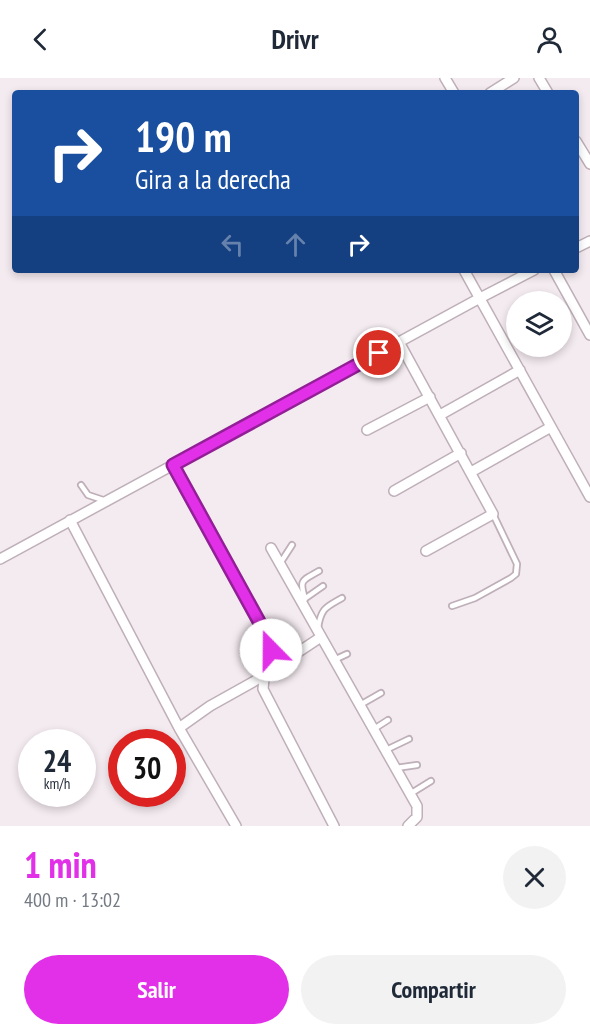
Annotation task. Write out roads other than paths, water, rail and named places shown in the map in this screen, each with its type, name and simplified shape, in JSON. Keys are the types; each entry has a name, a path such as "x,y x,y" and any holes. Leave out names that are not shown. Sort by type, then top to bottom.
{"street":[{"path":"495,90 514,78"},
{"path":"579,146 590,164"},
{"path":"466,273 551,427 587,485 590,497"},
{"path":"0,559 528,273"},
{"path":"556,273 590,335"},
{"path":"399,342 493,514 426,551"},
{"path":"440,415 520,370"},
{"path":"367,430 429,397"},
{"path":"471,472 551,427"},
{"path":"394,491 461,453"},
{"path":"173,465 267,636 271,650 271,662 263,688 334,826"},
{"path":"70,520 179,728 236,826"},
{"path":"271,548 303,600 319,634 411,794 417,806 417,817 411,823"},
{"path":"179,728 210,706 267,673 319,634"},
{"path":"411,823 423,826"}],"lane":[{"path":"81,485 88,495 106,501"},
{"path":"452,606 475,598 516,574 517,564 493,514"},
{"path":"280,565 292,545"},
{"path":"319,571 303,581 301,585 303,600 323,586"},
{"path":"319,634 320,616 324,609 342,598"},
{"path":"334,660 347,654"},
{"path":"360,705 381,693"},
{"path":"374,729 388,720"},
{"path":"386,750 409,739"},
{"path":"396,768 417,765"},
{"path":"411,794 431,781"}]}
